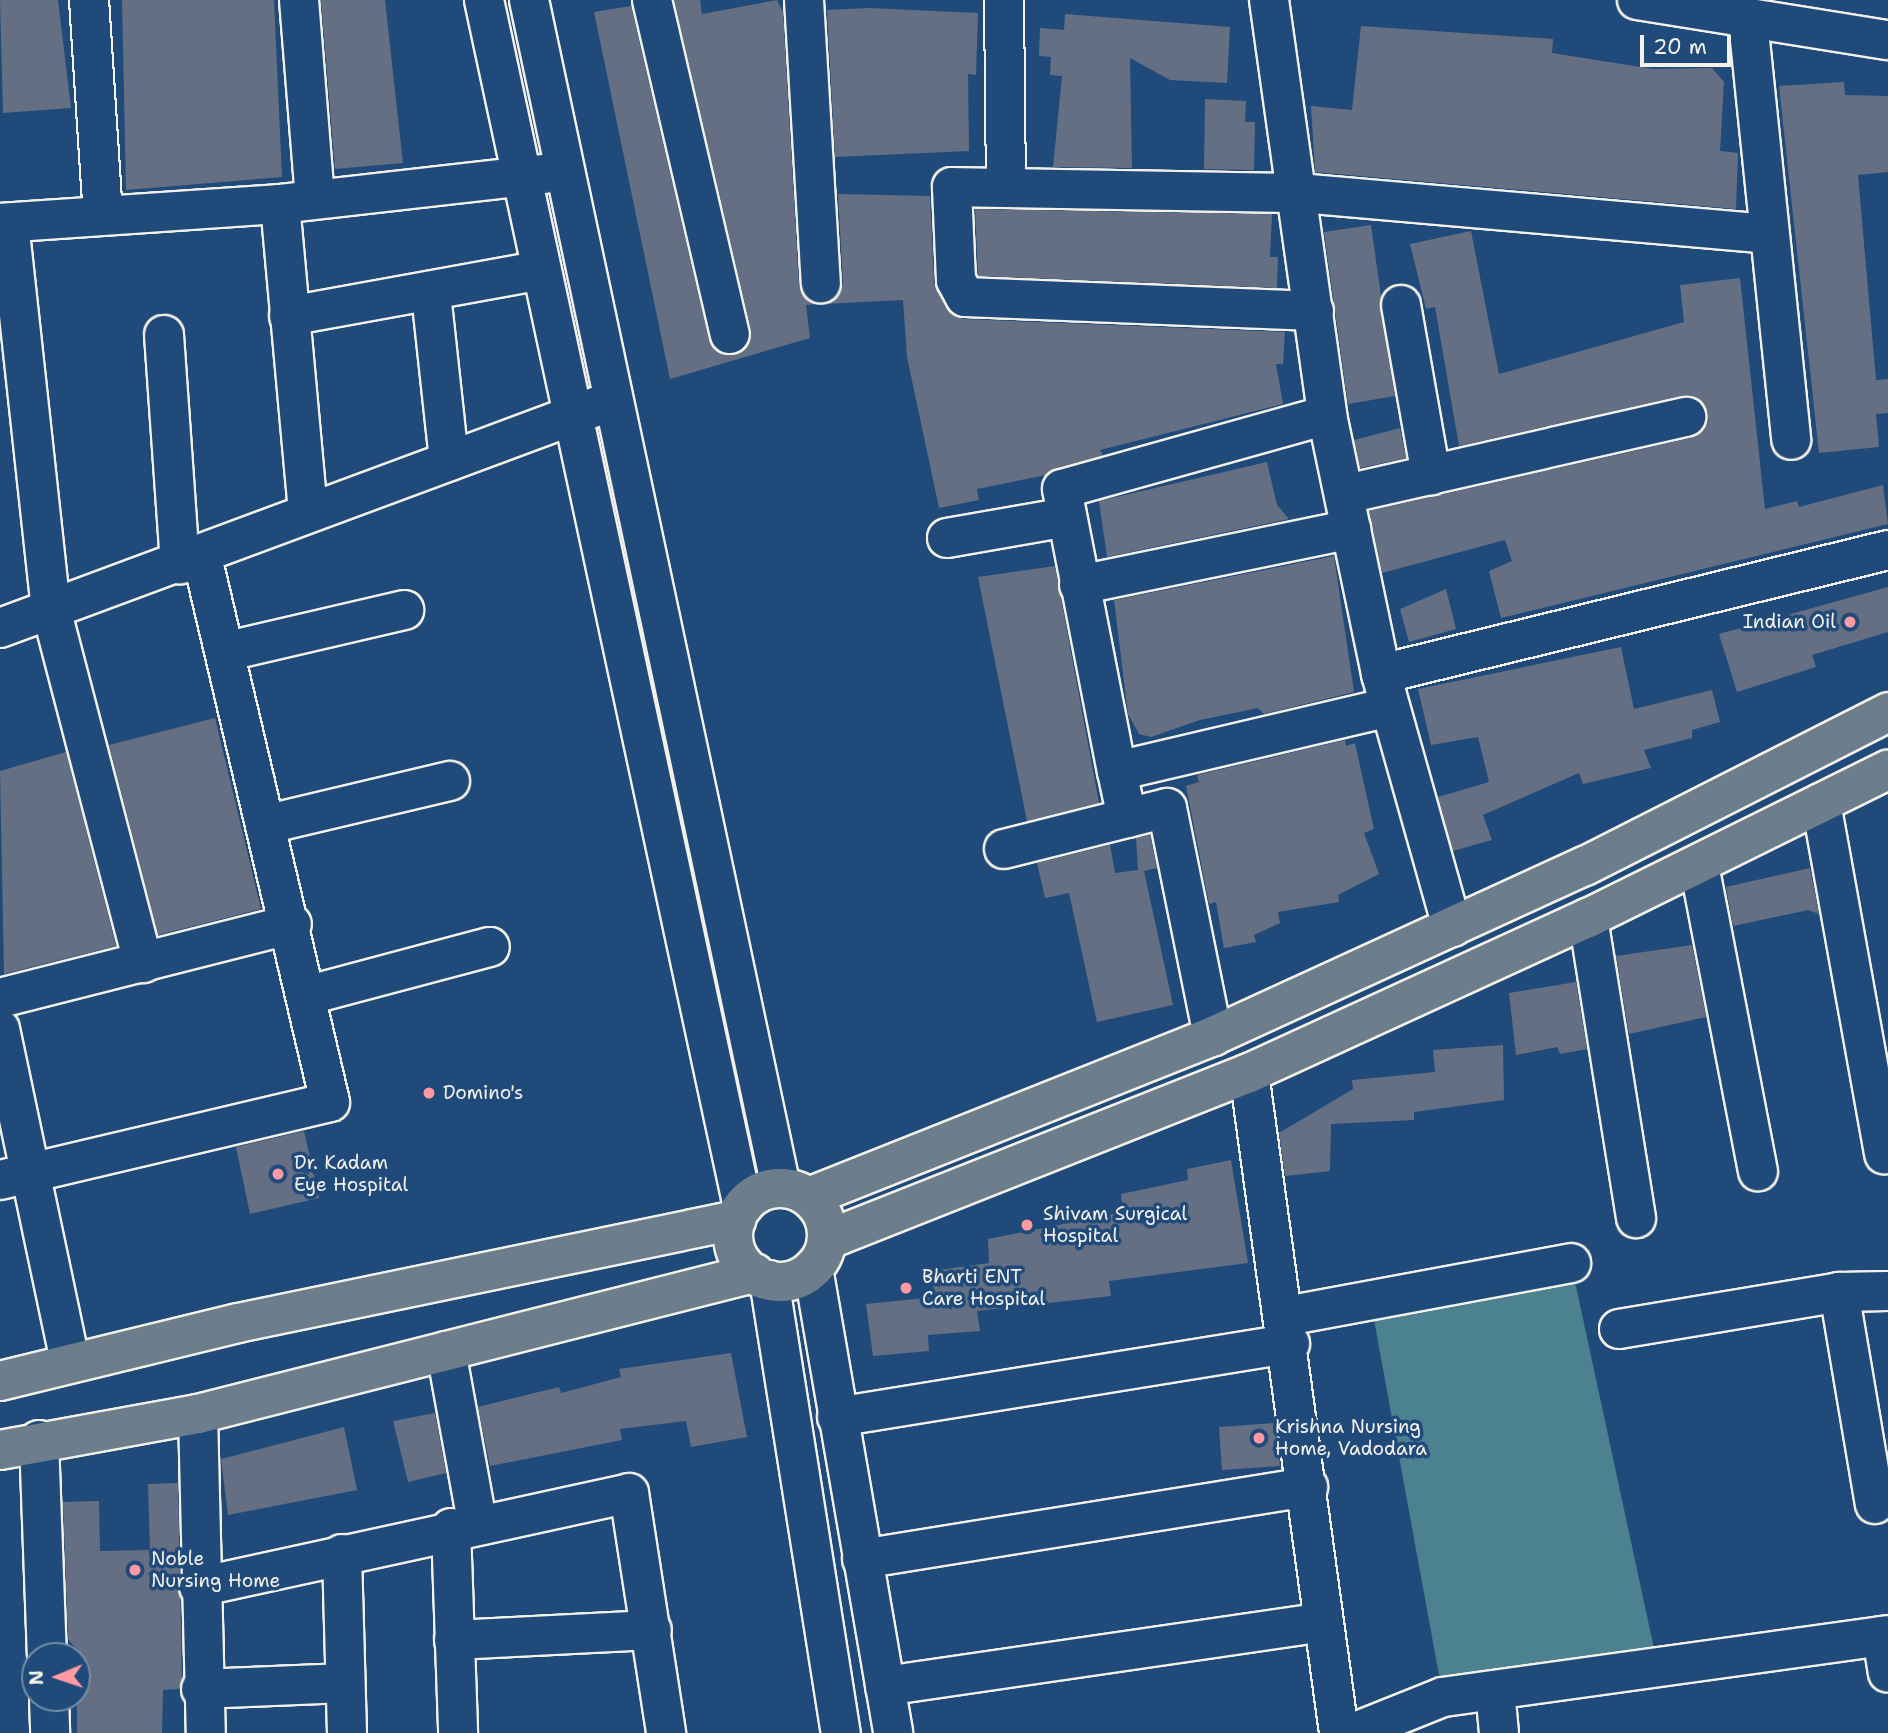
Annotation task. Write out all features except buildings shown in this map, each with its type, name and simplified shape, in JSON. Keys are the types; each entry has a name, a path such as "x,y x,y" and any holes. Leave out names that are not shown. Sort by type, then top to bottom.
{"highway":[{"path":"0,1381 70,1362 739,1214 766,1190 795,1193 1213,1036 1452,927 1888,712"},
{"path":"0,1450 40,1440 198,1413 761,1277 800,1278 820,1254 1249,1073 1588,918 1888,770"},
{"path":"795,1193 820,1210 820,1254"},
{"path":"739,1214 736,1250 761,1277"}],"street":[{"path":"89,0 103,214"},
{"path":"299,0 297,201 289,316 308,512"},
{"path":"484,0 739,1214"},
{"path":"529,0 795,1193"},
{"path":"652,0 730,334"},
{"path":"804,0 821,283"},
{"path":"1004,0 1006,187"},
{"path":"1269,0 1300,193 1327,415 1386,690 1452,927"},
{"path":"1637,0 1748,21 1888,40"},
{"path":"1748,21 1766,234 1791,440"},
{"path":"143,964 51,609 4,223 297,201 568,172"},
{"path":"1314,311 965,297 956,280 952,187 1300,193 1766,234"},
{"path":"289,316 431,294 541,270"},
{"path":"431,294 449,461"},
{"path":"1401,305 1431,475"},
{"path":"14,1177 330,1102 309,995 228,651 191,561 164,335"},
{"path":"0,628 191,561 308,512 618,398"},
{"path":"1127,818 1062,489 1327,415"},
{"path":"1079,585 1349,512 1431,475 1686,417"},
{"path":"947,538 1067,517"},
{"path":"1117,771 1386,690 1888,550"},
{"path":"228,651 404,610"},
{"path":"268,824 450,781"},
{"path":"1821,803 1884,1154"},
{"path":"1004,849 1167,808 1213,1036"},
{"path":"1699,864 1758,1171"},
{"path":"1588,918 1636,1218"},
{"path":"0,998 143,964 292,924"},
{"path":"309,995 490,947"},
{"path":"0,1029 14,1177 70,1362"},
{"path":"1249,1073 1288,1330 1322,1622 1339,1733"},
{"path":"820,1254 837,1417 893,1733"},
{"path":"837,1417 1288,1330 1571,1263"},
{"path":"761,1277 841,1733"},
{"path":"1619,1329 1839,1292 1888,1291"},
{"path":"1839,1292 1875,1504"},
{"path":"446,1351 464,1525 454,1640 457,1733"},
{"path":"198,1413 201,1689 206,1733"},
{"path":"40,1440 47,1642"},
{"path":"862,1559 1308,1487"},
{"path":"199,1587 464,1525 629,1493 666,1733"},
{"path":"342,1554 346,1733"},
{"path":"885,1686 1322,1622"},
{"path":"454,1640 652,1630"},
{"path":"1353,1733 1443,1697 1886,1648"},
{"path":"201,1689 345,1683"},
{"path":"1495,1690 1499,1733"},
{"path":"49,1712 50,1733"}],"green space":[{"path":"1571,1263 1658,1667 1443,1697 1370,1298"}],"place":[{"name":"Indian Oil","path":"1850,622"},
{"name":"Domino's","path":"429,1093"},
{"name":"Dr. Kadam Eye Hospital","path":"278,1174"},
{"name":"Shivam Surgical Hospital","path":"1027,1225"},
{"name":"Bharti ENT Care Hospital","path":"906,1288"},
{"name":"Krishna Nursing Home, Vadodara","path":"1259,1438"},
{"name":"Noble Nursing Home","path":"135,1570"}]}
